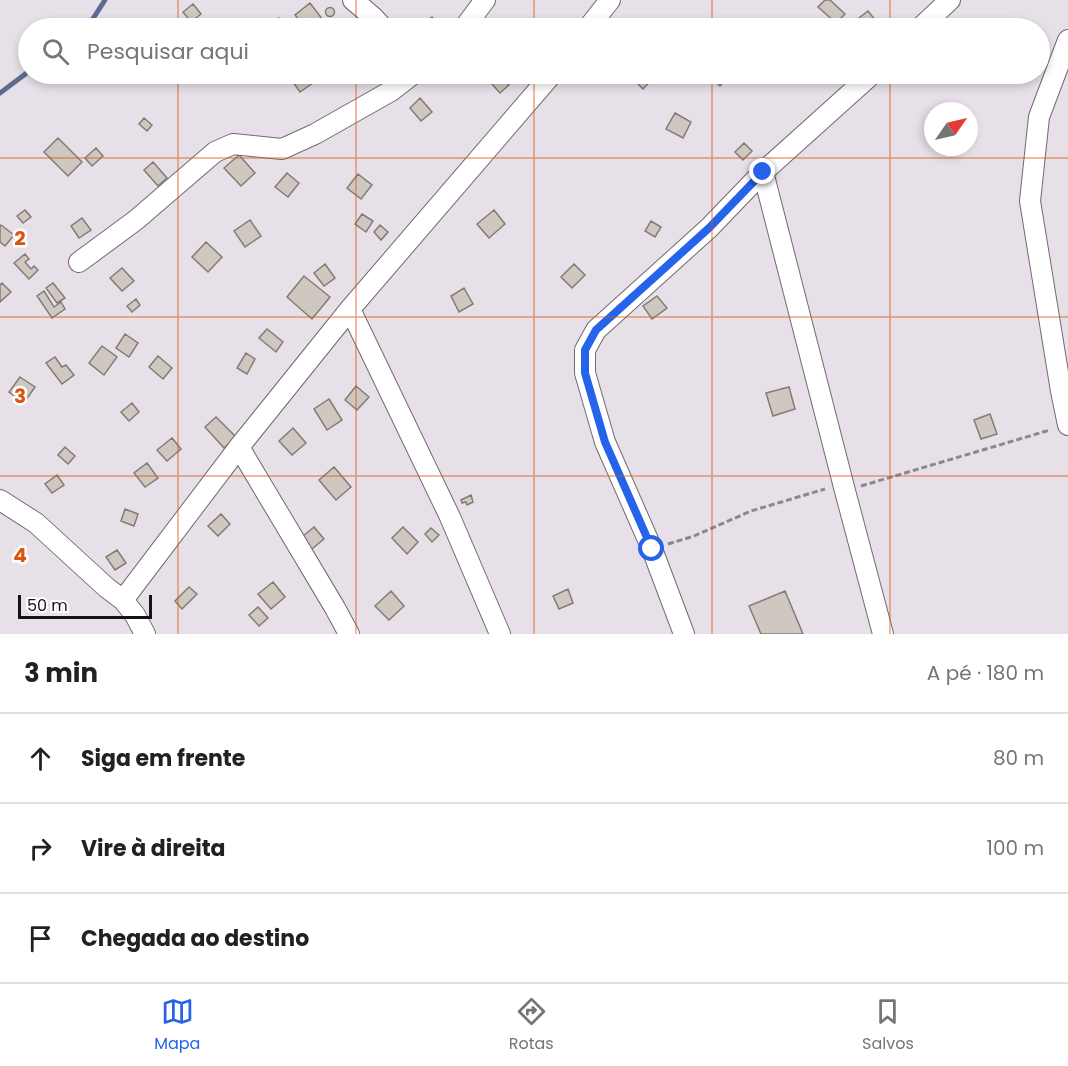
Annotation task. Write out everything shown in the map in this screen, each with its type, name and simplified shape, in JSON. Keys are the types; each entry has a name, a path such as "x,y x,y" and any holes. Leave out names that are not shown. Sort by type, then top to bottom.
{"street":[{"path":"353,0 374,18"},
{"path":"472,18 485,0"},
{"path":"596,18 610,0"},
{"path":"931,18 950,0"},
{"path":"1068,40 1039,117 1030,201 1064,390 1068,425"},
{"path":"79,262 136,220 215,152 233,144 282,149 315,135 400,84"},
{"path":"123,600 238,447 350,309 543,84"},
{"path":"684,634 652,549 605,442 585,373 585,350 596,330 709,228 763,172 861,84"},
{"path":"763,172 883,634"},
{"path":"350,309 450,517 500,634"},
{"path":"238,447 349,634"},
{"path":"0,500 36,523 123,600 135,615 145,634"}],"building":[{"path":"825,0 830,0 845,14 841,18 830,18 818,7"},
{"path":"310,3 321,18 297,18 295,15"},
{"path":"193,4 201,14 196,18 188,18 183,12"},
{"path":"330,8 334,12 330,16 326,12"},
{"path":"868,11 874,18 859,18"},
{"path":"294,84 312,84 300,92"},
{"path":"492,84 509,85 500,93"},
{"path":"638,84 648,84 643,89"},
{"path":"420,98 432,112 421,121 410,108"},
{"path":"675,113 691,122 683,138 666,129"},
{"path":"144,118 152,125 147,131 139,124"},
{"path":"58,138 82,162 68,176 44,152"},
{"path":"744,143 752,151 743,160 735,152"},
{"path":"96,148 103,156 92,166 85,158"},
{"path":"239,155 255,173 241,186 224,168"},
{"path":"153,162 167,178 158,186 144,170"},
{"path":"287,173 299,183 288,197 275,187"},
{"path":"358,174 372,185 361,199 347,188"},
{"path":"25,210 31,217 23,223 17,216"},
{"path":"494,210 505,224 489,238 477,224"},
{"path":"362,214 373,221 366,232 355,224"},
{"path":"82,218 91,230 79,238 71,226"},
{"path":"250,220 261,236 245,247 234,231"},
{"path":"651,221 661,227 655,237 645,231"},
{"path":"1,225 14,235 5,246 0,242"},
{"path":"380,225 388,232 381,240 374,232"},
{"path":"206,242 222,257 208,272 192,257"},
{"path":"25,254 29,259 25,262 31,269 34,266 38,270 29,279 14,263"},
{"path":"325,264 335,278 324,286 314,273"},
{"path":"574,264 585,275 572,288 561,277"},
{"path":"122,268 134,281 122,291 110,278"},
{"path":"304,276 330,297 312,319 287,297"},
{"path":"2,283 11,292 0,302 0,285"},
{"path":"53,283 65,298 57,303 46,288"},
{"path":"464,288 473,304 459,312 451,296"},
{"path":"44,291 54,307 61,302 65,309 52,318 37,296"},
{"path":"657,296 667,308 652,319 643,306"},
{"path":"136,299 140,305 132,312 127,306"},
{"path":"267,329 283,342 276,352 259,338"},
{"path":"125,334 138,343 129,357 116,348"},
{"path":"102,346 117,357 104,375 89,363"},
{"path":"246,353 255,359 247,374 237,368"},
{"path":"158,356 172,368 163,379 149,367"},
{"path":"55,357 62,367 66,365 74,375 62,384 46,363"},
{"path":"20,377 35,387 24,403 9,392"},
{"path":"356,386 369,397 357,410 345,400"},
{"path":"789,387 795,409 773,416 766,393"},
{"path":"329,399 342,420 327,430 314,409"},
{"path":"132,403 139,412 129,421 121,412"},
{"path":"990,414 997,434 981,439 974,420"},
{"path":"216,417 236,437 224,448 205,427"},
{"path":"293,428 306,443 292,455 279,441"},
{"path":"172,438 181,449 167,461 157,450"},
{"path":"65,447 75,456 68,464 58,455"},
{"path":"147,463 158,478 145,487 134,473"},
{"path":"334,467 351,487 336,500 319,480"},
{"path":"57,475 64,485 52,493 45,484"},
{"path":"471,495 473,502 467,505 466,502 462,503 461,500"},
{"path":"125,509 138,514 134,526 121,521"},
{"path":"221,514 230,524 218,536 208,526"},
{"path":"314,527 324,539 307,553 297,541"},
{"path":"403,527 418,542 407,554 392,538"},
{"path":"431,528 439,535 432,542 425,534"},
{"path":"117,550 126,563 115,570 106,557"},
{"path":"273,582 285,597 271,609 258,594"},
{"path":"189,587 197,594 182,609 175,601"},
{"path":"568,589 573,603 559,609 553,596"},
{"path":"391,591 404,606 389,620 375,606"},
{"path":"785,591 803,634 761,634 749,606"},
{"path":"258,607 268,618 259,626 249,615"}],"waterway":[{"path":"93,18 105,0"},
{"path":"0,93 18,80"}],"route":[{"path":"652,549 605,442 585,373 585,350 596,330 709,228 763,172"}]}
